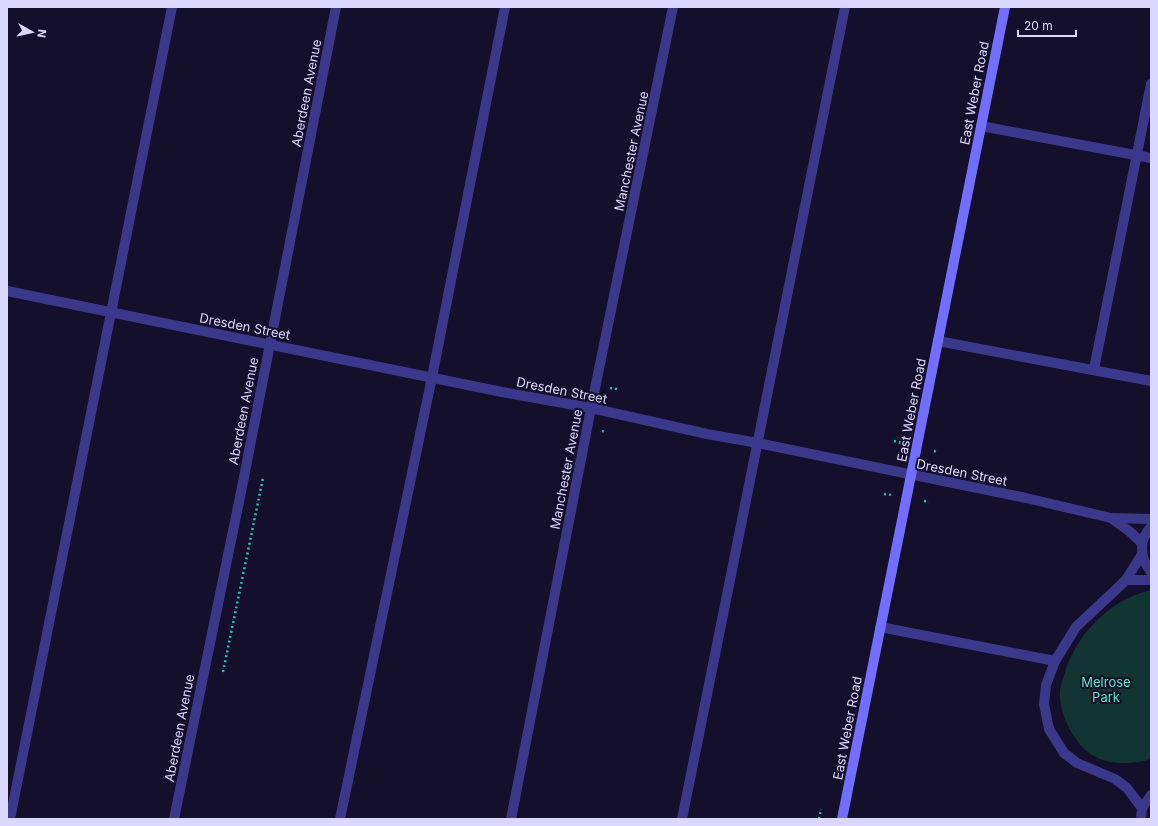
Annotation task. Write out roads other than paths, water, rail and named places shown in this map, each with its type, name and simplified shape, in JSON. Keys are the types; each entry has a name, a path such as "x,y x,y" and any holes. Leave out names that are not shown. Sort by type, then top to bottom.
{"street":[{"path":"10,819 172,7"},
{"name":"Aberdeen Avenue","path":"174,819 270,344 336,7"},
{"path":"340,819 432,377 505,7"},
{"name":"Manchester Avenue","path":"510,819 673,7"},
{"path":"682,819 845,7"},
{"name":"East Weber Road","path":"842,819 1005,7"},
{"path":"1094,370 1151,84"},
{"path":"981,126 1151,158"},
{"name":"Dresden Street","path":"7,291 502,392 592,408 707,434 758,443 1026,498 1112,518 1151,519"},
{"path":"938,341 1151,381"},
{"name":"Dresden Street","path":"1112,518 1142,543"},
{"path":"1151,527 1142,543 1144,563 1151,572"},
{"path":"1142,554 1126,580 1076,627 1055,660 1046,684 1044,704 1049,729 1064,753 1077,763 1114,779 1127,788 1142,808"},
{"path":"1126,580 1151,580"},
{"path":"880,628 1055,660"},
{"path":"1141,819 1142,808 1151,795"}],"park label":[{"name":"Melrose Park","path":"1106,690"}]}
